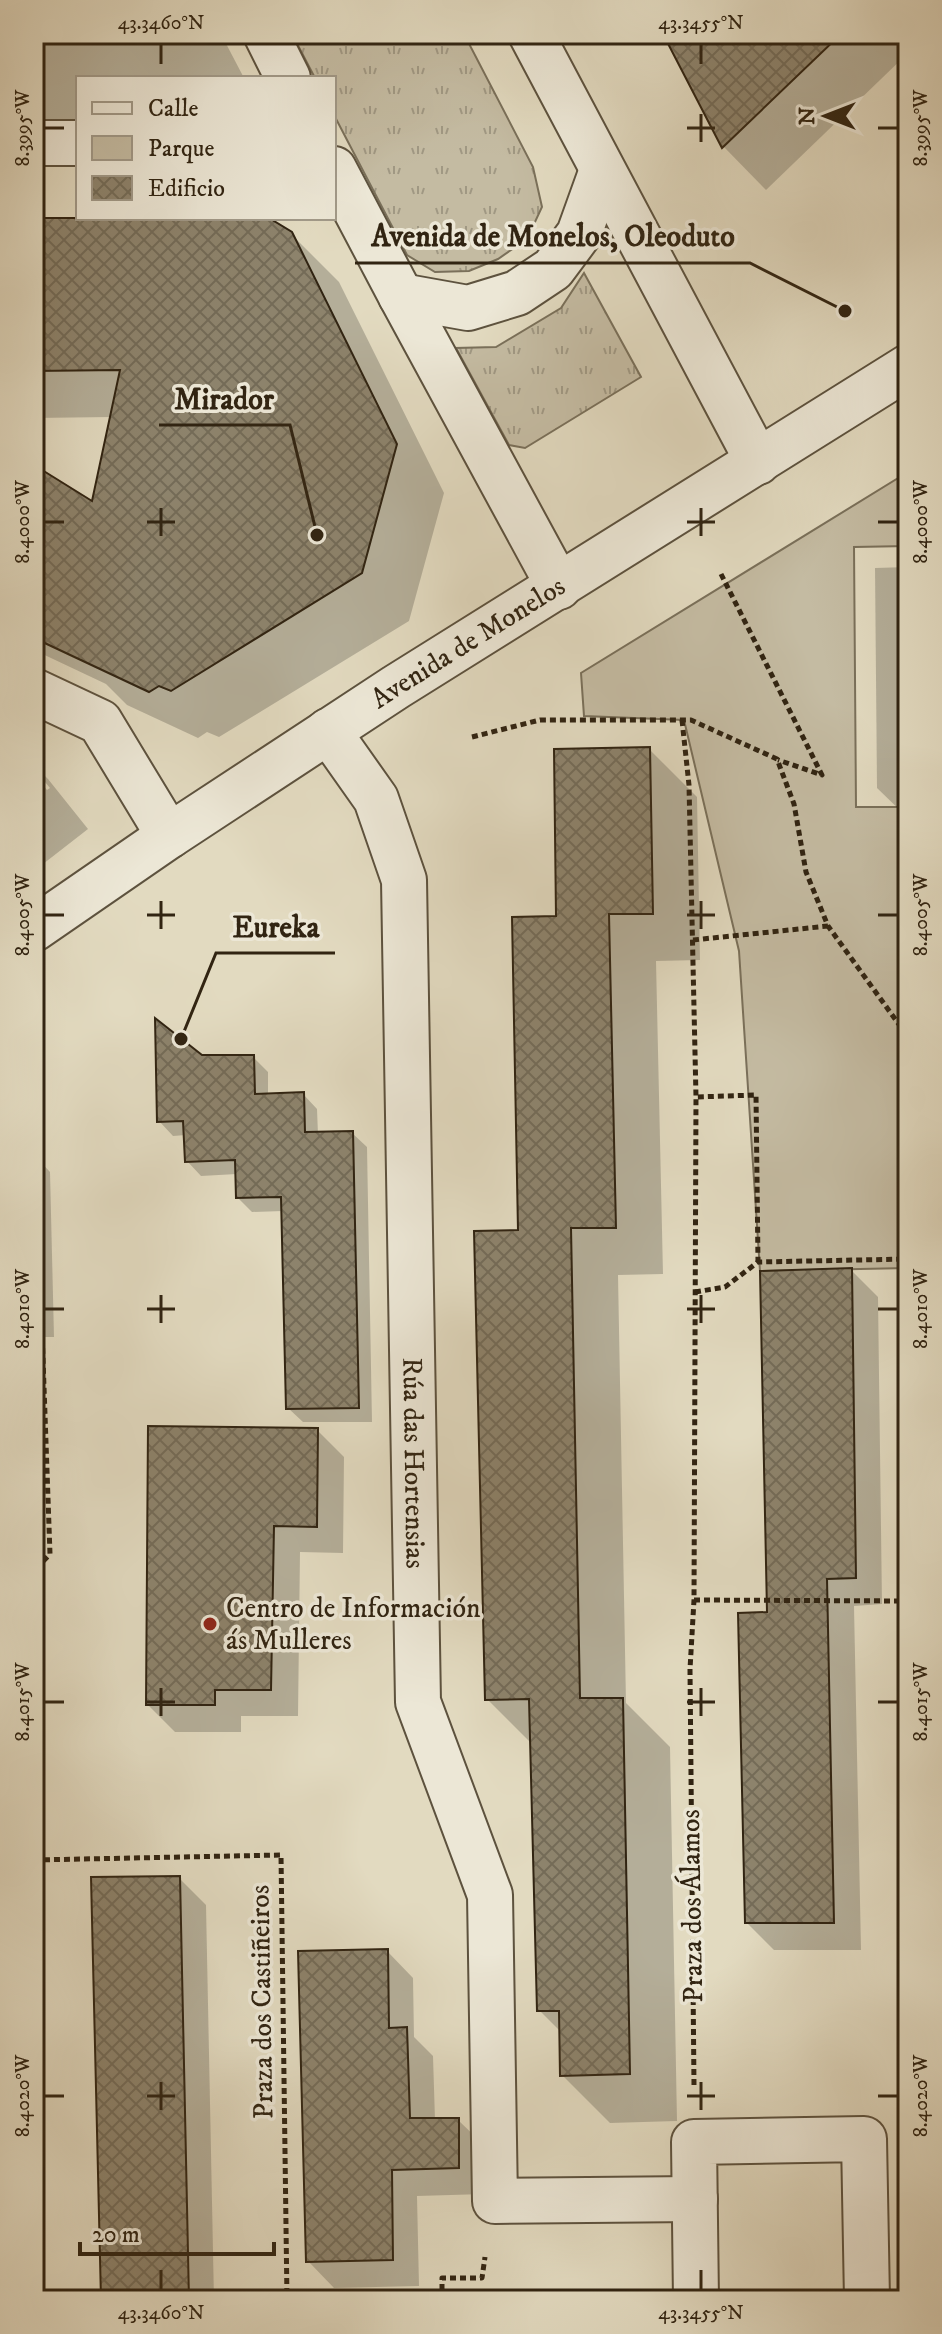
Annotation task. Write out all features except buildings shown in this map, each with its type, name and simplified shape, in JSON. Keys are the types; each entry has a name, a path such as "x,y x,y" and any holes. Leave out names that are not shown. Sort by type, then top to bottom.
{"street":[{"path":"266,34 287,76"},
{"path":"531,34 758,462"},
{"path":"34,143 76,143"},
{"path":"401,296 468,308 517,293 553,269 579,234 602,170"},
{"path":"336,173 559,587"},
{"name":"Avenida de Monelos","path":"34,929 328,731 908,367"},
{"path":"34,691 100,722 169,836"},
{"name":"Rúa das Hortensias","path":"328,731 376,799 404,880 418,1702 490,1895 495,2201 695,2199"},
{"path":"696,2300 694,2142 864,2139 867,2300"}],"path":[{"path":"472,737 540,720 691,720 777,759 822,775 721,574"},
{"path":"682,720 689,785 693,940 695,1292 725,1287 758,1262 908,1259"},
{"path":"777,759 794,804 806,872 828,926 903,1030 908,1052"},
{"path":"693,940 828,926"},
{"path":"696,1097 756,1095 758,1262"},
{"path":"34,1108 50,1554 34,1571"},
{"name":"Praza dos Álamos","path":"694,2142 690,1669 694,1600 695,1292"},
{"path":"694,1600 908,1601"},
{"name":"Praza dos Castiñeiros","path":"34,1860 281,1855 287,2300"},
{"path":"34,2200 36,2300"},
{"path":"442,2300 442,2278 482,2278"}],"green space":[{"path":"292,34 464,34 533,167 542,207 527,239 498,259 469,271 435,272 407,255 336,119 336,76 314,76"},
{"path":"584,273 641,377 525,448 509,445 456,348 496,347 561,308"},
{"path":"908,472 908,546 854,547 856,807 908,807 908,1268 760,1271 739,951 684,720 584,716 581,673"}],"place":[{"name":"Avenida de Monelos, Oleoduto","path":"845,311"},
{"name":"Mirador","path":"317,535"},
{"name":"Eureka","path":"181,1039"},
{"name":"Centro de Información ás Mulleres","path":"210,1624"}]}
